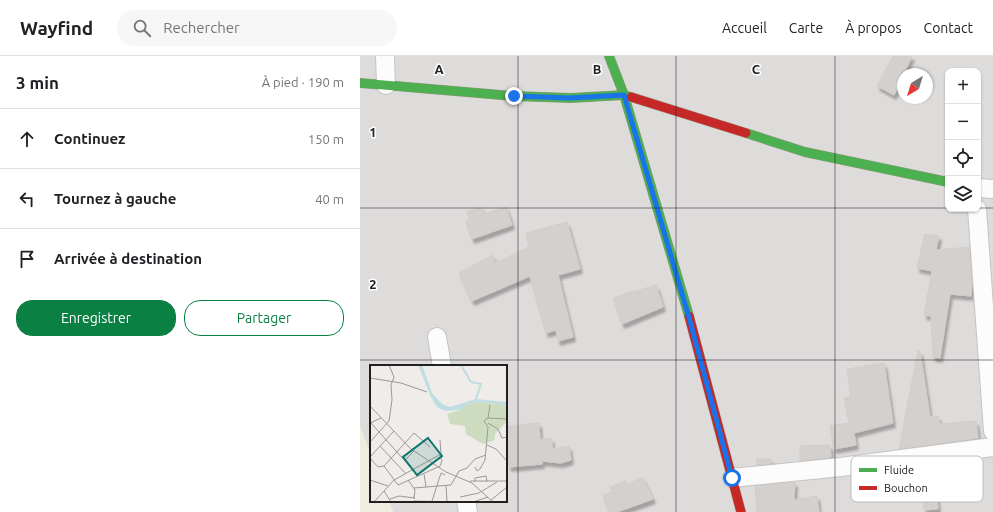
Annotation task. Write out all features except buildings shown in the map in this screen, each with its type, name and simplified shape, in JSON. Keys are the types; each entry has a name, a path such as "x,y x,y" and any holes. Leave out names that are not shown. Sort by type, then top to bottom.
{"street":[{"path":"385,56 386,85"},
{"path":"609,56 624,95 690,321 741,512"},
{"path":"360,83 514,96 570,98 624,95 805,152 945,181"},
{"path":"981,188 993,189"},
{"path":"977,212 993,431"},
{"path":"437,336 442,365"},
{"path":"925,456 993,447"},
{"path":"732,478 851,466"},
{"path":"466,502 468,512"}],"shaded area":[{"path":"360,56 993,56 993,512 393,512 389,502 507,502 507,365 370,365 370,452 360,427"},
{"path":"360,427 370,452 370,502 389,502 393,512 360,512"}],"traffic: fast":[{"path":"609,56 624,95 689,316"},
{"path":"360,83 513,96 571,98 624,95 631,97"},
{"path":"746,133 805,152 945,181"}],"traffic: jam":[{"path":"631,97 746,133"},
{"path":"689,316 741,512"}],"route":[{"path":"514,96 570,98 624,95 690,321 732,478"}]}
